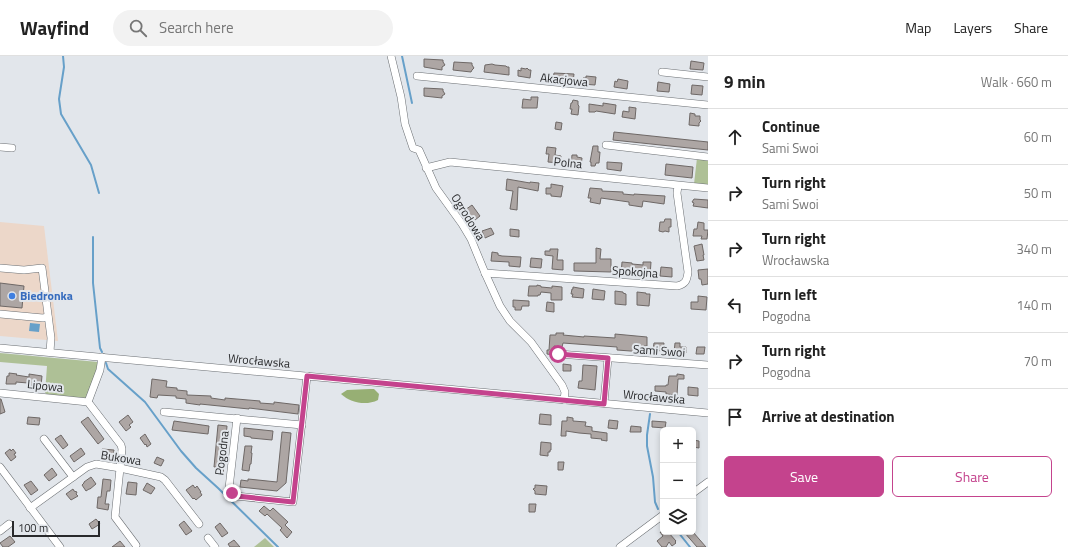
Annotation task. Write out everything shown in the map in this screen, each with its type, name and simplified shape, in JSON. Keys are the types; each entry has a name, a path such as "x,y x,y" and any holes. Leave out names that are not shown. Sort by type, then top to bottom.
{"street":[{"name":"Ogrodowa","path":"391,56 401,97 404,119 413,148 419,150 436,188 471,239 500,306 510,321 531,342 562,385 565,392 564,400"},
{"path":"662,72 708,77"},
{"name":"Akacjowa","path":"417,76 708,105"},
{"path":"606,145 708,156"},
{"path":"0,147 12,148"},
{"name":"Polna","path":"426,168 450,162 708,188"},
{"name":"Spokojna","path":"485,273 677,286 683,285 687,279 688,272 677,193 678,186"},
{"path":"0,268 24,270 42,268 51,338 50,352"},
{"path":"0,314 42,318 48,317"},
{"name":"Wrocławska","path":"0,348 708,413"},
{"name":"Sami Swoi","path":"558,354 708,366"},
{"path":"102,357 100,370 88,402 121,445 115,517 136,545"},
{"path":"604,404 608,358"},
{"name":"Pogodna","path":"237,418 229,488 232,493 236,496 293,502 307,376"},
{"name":"Lipowa","path":"0,393 88,402"},
{"name":"Pogodna","path":"164,412 302,425"},
{"path":"44,439 73,476"},
{"name":"Bukowa","path":"30,508 73,476 90,465 96,464 161,477 199,524"},
{"path":"0,466 60,547"},
{"path":"696,491 708,482"},
{"path":"620,547 660,517"},
{"path":"0,531 9,524"},
{"path":"208,538 215,547"}],"shaded area":[{"path":"0,222 44,226 58,341 0,336"}],"green space":[{"path":"697,158 708,160 708,185 694,184"},
{"path":"0,353 98,362 97,369 86,398 50,396 45,393 47,366 0,362"},
{"path":"374,389 379,394 378,400 369,403 359,403 349,400 341,394 347,390"},
{"path":"265,538 274,547 254,547"}],"water":[{"path":"30,323 40,324 39,332 29,331"}],"building":[{"path":"424,59 443,60 445,65 442,67 442,70 424,67"},
{"path":"691,61 704,63 703,70 690,69"},
{"path":"454,62 472,63 474,68 471,72 453,70"},
{"path":"492,64 509,67 509,75 484,72 485,65"},
{"path":"521,68 531,70 530,78 518,76 518,70 521,71"},
{"path":"554,73 574,74 573,82 553,81"},
{"path":"586,76 596,77 595,85 582,84 583,78 586,78"},
{"path":"618,79 628,81 627,89 614,87 615,81 617,82"},
{"path":"658,82 670,84 669,92 657,91"},
{"path":"692,85 703,86 702,95 691,94"},
{"path":"424,88 443,89 445,94 442,98 424,96"},
{"path":"531,97 538,97 537,108 522,108 523,99 531,100"},
{"path":"573,100 578,101 578,115 571,114 572,109 570,109"},
{"path":"603,103 616,105 615,114 596,111 589,112 589,104 603,106"},
{"path":"629,107 636,108 635,119 622,117 623,111 629,112"},
{"path":"690,113 695,114 695,116 700,116 701,121 699,126 689,125"},
{"path":"556,122 562,123 561,130 555,129"},
{"path":"614,132 708,142 708,150 613,140"},
{"path":"593,146 598,146 598,152 600,152 599,163 596,163 595,166 591,166 590,162"},
{"path":"547,147 556,148 555,155 561,156 560,163 548,162 549,154 546,154"},
{"path":"572,155 577,155 577,157 582,158 581,166 571,164"},
{"path":"607,162 622,163 621,171 607,169"},
{"path":"666,164 693,167 692,178 665,175"},
{"path":"507,179 539,183 538,191 518,187 517,210 510,209 513,191 506,190"},
{"path":"551,184 563,186 561,197 546,194 546,188 551,188"},
{"path":"590,188 602,189 602,191 623,192 623,194 665,196 664,204 643,201 642,207 629,205 629,202 601,198 600,204 590,202 591,198 588,198"},
{"path":"694,199 708,200 708,208 693,206 694,203 692,202"},
{"path":"472,205 480,216 475,220 472,217 471,218 465,210"},
{"path":"665,219 671,219 671,227 669,227 669,232 659,231 660,222 664,222"},
{"path":"698,222 704,223 704,230 708,230 707,239 701,239 702,236 693,236 694,229 697,229"},
{"path":"491,228 494,234 485,238 482,231"},
{"path":"510,229 519,230 519,237 510,236"},
{"path":"702,244 704,260 697,261 694,246"},
{"path":"596,248 601,249 600,259 611,259 611,272 574,271 574,263 596,263"},
{"path":"550,249 558,249 557,260 563,260 563,270 552,269 553,256 545,255 545,251 550,251"},
{"path":"492,252 498,253 498,255 502,256 521,257 520,267 509,266 509,262 491,261"},
{"path":"531,258 542,259 541,268 530,267"},
{"path":"622,262 643,265 643,262 651,262 650,276 621,275"},
{"path":"661,267 672,268 672,277 660,276"},
{"path":"708,269 708,284 702,285 701,279 699,279 698,270"},
{"name":"Biedronka","path":"0,283 24,286 22,308 0,306"},
{"path":"537,285 552,288 552,286 562,287 562,300 551,300 551,293 541,292 538,296 528,296 529,286"},
{"path":"573,287 584,289 583,298 572,297 573,294 571,294"},
{"path":"593,289 605,291 604,300 592,299"},
{"path":"615,291 626,294 626,305 615,304"},
{"path":"637,292 650,294 649,306 637,305"},
{"path":"698,296 707,297 706,310 691,309 691,302 698,302"},
{"path":"513,300 529,301 529,306 522,306 521,310 515,310 515,307 513,307"},
{"path":"547,302 554,303 554,312 546,311"},
{"path":"556,333 584,337 615,338 615,334 647,337 647,346 644,346 644,352 617,350 617,347 563,343 562,347 554,346 553,355 547,354 547,350 549,350 550,335 556,335"},
{"path":"654,343 664,343 663,351 653,350"},
{"path":"675,343 680,343 680,347 686,347 686,353 674,353"},
{"path":"697,347 705,347 704,354 696,354"},
{"path":"563,364 571,365 571,371 563,371"},
{"path":"583,365 597,366 595,390 578,388 579,381 582,381"},
{"path":"9,373 29,377 29,374 42,376 41,386 16,382 16,384 6,384"},
{"path":"677,374 684,375 684,379 678,379 677,395 655,391 655,386 668,385 669,376 677,376"},
{"path":"152,379 167,381 166,387 187,391 187,395 211,396 211,398 225,400 225,398 260,401 260,403 274,404 274,402 299,405 298,414 186,403 186,399 176,398 176,396 158,395 157,398 150,397"},
{"path":"688,387 698,388 698,396 688,395"},
{"path":"0,399 5,412 0,414"},
{"path":"540,414 551,415 551,425 539,424"},
{"path":"128,415 133,422 129,425 131,427 126,431 119,422"},
{"path":"28,417 40,418 39,425 27,424"},
{"path":"88,417 104,439 98,444 81,422"},
{"path":"567,417 573,418 573,421 586,422 585,426 592,427 592,431 607,433 607,441 591,438 591,434 566,431 566,436 561,436 562,421 567,421"},
{"path":"609,420 618,421 617,429 608,428"},
{"path":"174,421 209,426 208,434 172,430"},
{"path":"652,421 666,422 665,427 652,427"},
{"path":"218,425 227,426 223,475 215,474 216,467 214,467"},
{"path":"631,426 641,427 641,432 630,432"},
{"path":"244,428 273,431 272,440 244,436"},
{"path":"282,432 291,433 286,483 277,491 240,487 241,480 248,481 248,479 277,482"},
{"path":"145,434 151,444 147,447 140,438"},
{"path":"61,435 68,445 63,449 55,439"},
{"path":"696,440 699,441 699,448 696,448"},
{"path":"541,442 551,443 551,450 548,452 548,456 540,455"},
{"path":"245,446 252,446 249,471 242,470"},
{"path":"81,448 85,454 74,462 70,456"},
{"path":"10,449 11,451 13,449 16,453 14,454 16,457 11,461 5,453"},
{"path":"102,449 114,450 113,457 101,455"},
{"path":"157,457 164,460 161,466 154,463"},
{"path":"558,462 564,462 563,470 558,470"},
{"path":"52,468 57,475 49,481 44,475"},
{"path":"91,477 96,484 86,491 82,485"},
{"path":"103,479 111,480 110,491 107,491 105,504 109,504 108,510 97,508 98,497 101,497"},
{"path":"31,481 38,490 31,495 24,485"},
{"path":"128,482 137,483 136,495 126,494"},
{"path":"147,483 155,488 151,494 143,490"},
{"path":"193,485 195,488 197,486 202,495 196,500 194,498 193,499 186,490"},
{"path":"535,485 547,486 546,495 535,494 533,489 535,488"},
{"path":"73,489 77,492 76,494 78,496 71,500 66,494"},
{"path":"529,504 536,504 535,512 529,512"},
{"path":"264,506 270,511 273,508 288,522 285,525 292,532 287,538 280,530 282,528 267,514 265,516 259,511"},
{"path":"96,519 100,524 92,529 89,524"},
{"path":"184,521 192,531 186,535 179,525"},
{"path":"220,523 228,533 222,537 215,527"},
{"path":"662,535 671,535 676,543 672,546 669,542 666,547 662,547 657,541 663,536"},
{"path":"687,535 696,535 706,547 697,547"},
{"path":"10,536 15,542 8,547 3,547 0,543"},
{"path":"234,540 240,547 230,547 228,544"},
{"path":"120,541 125,547 112,547"}],"waterway":[{"path":"63,56 64,67 59,99 61,114 91,165 99,193"},
{"path":"402,56 412,103"},
{"path":"93,237 93,283 100,348 102,352"},
{"path":"106,363 108,369 145,402 181,451 196,468 278,547"},
{"path":"650,414 647,446 653,477 655,502 658,509"},
{"path":"680,535 690,547"}],"place":[{"name":"Biedronka","path":"12,296"}],"route":[{"path":"232,493 236,496 293,502 307,376 604,404 608,358 558,354"}]}
